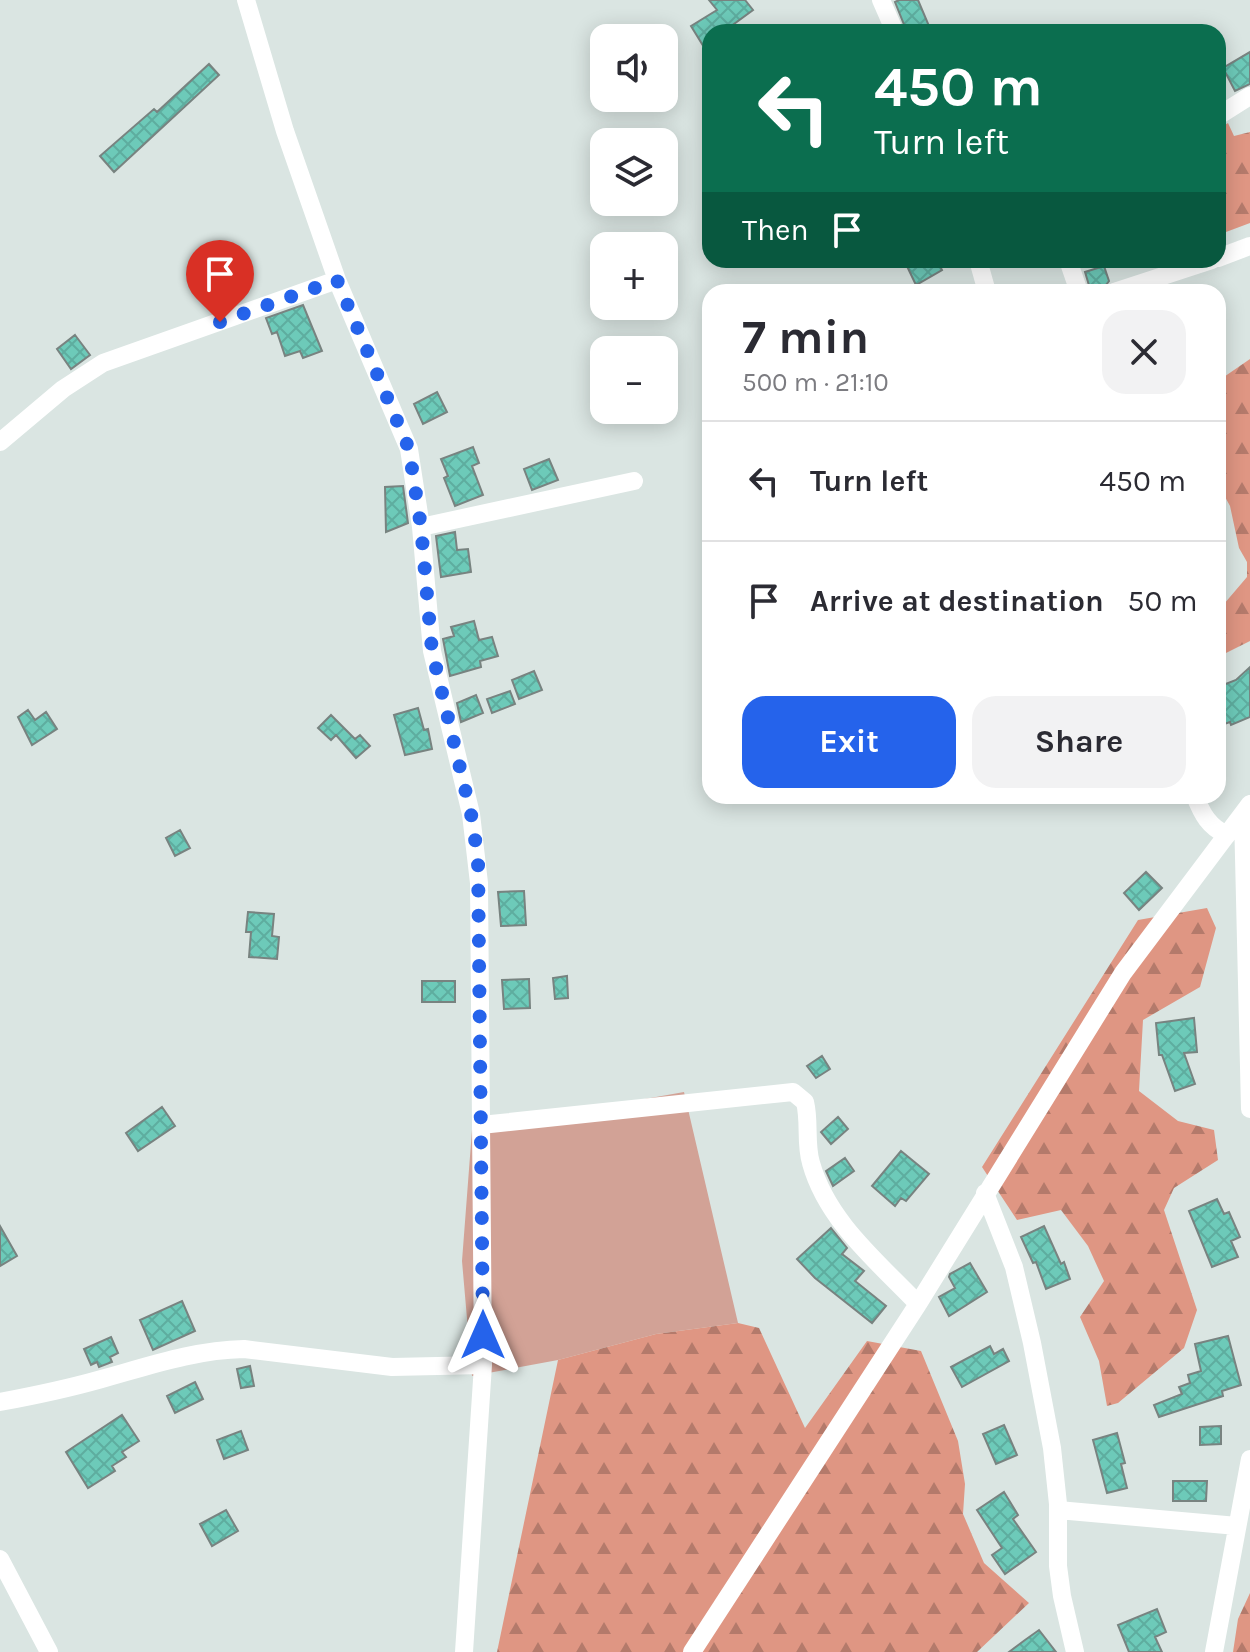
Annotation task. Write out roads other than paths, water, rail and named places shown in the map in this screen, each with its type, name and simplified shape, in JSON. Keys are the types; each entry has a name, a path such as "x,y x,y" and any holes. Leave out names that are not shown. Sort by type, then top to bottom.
{"street":[{"path":"246,0 285,131 337,280 404,434 421,527 432,651 471,814 478,858 483,1365 464,1652"},
{"path":"881,0 892,24"},
{"path":"1226,111 1250,96"},
{"path":"1226,255 1250,246"},
{"path":"1138,284 1188,268"},
{"path":"0,442 63,389 103,363 337,280"},
{"path":"421,527 634,481"},
{"path":"1198,804 1205,819 1227,835"},
{"path":"692,1652 918,1304 1123,973 1246,810"},
{"path":"1246,810 1250,1107"},
{"path":"481,1125 793,1092 805,1102 811,1166 834,1211 849,1232 918,1304"},
{"path":"985,1193 1014,1267 1032,1343 1052,1448 1058,1510 1058,1566 1075,1652"},
{"path":"0,1402 90,1382 172,1359 226,1349 392,1367 483,1365"},
{"path":"1214,1652 1250,1459"},
{"path":"1058,1510 1237,1526"},
{"path":"0,1559 49,1652"}]}
